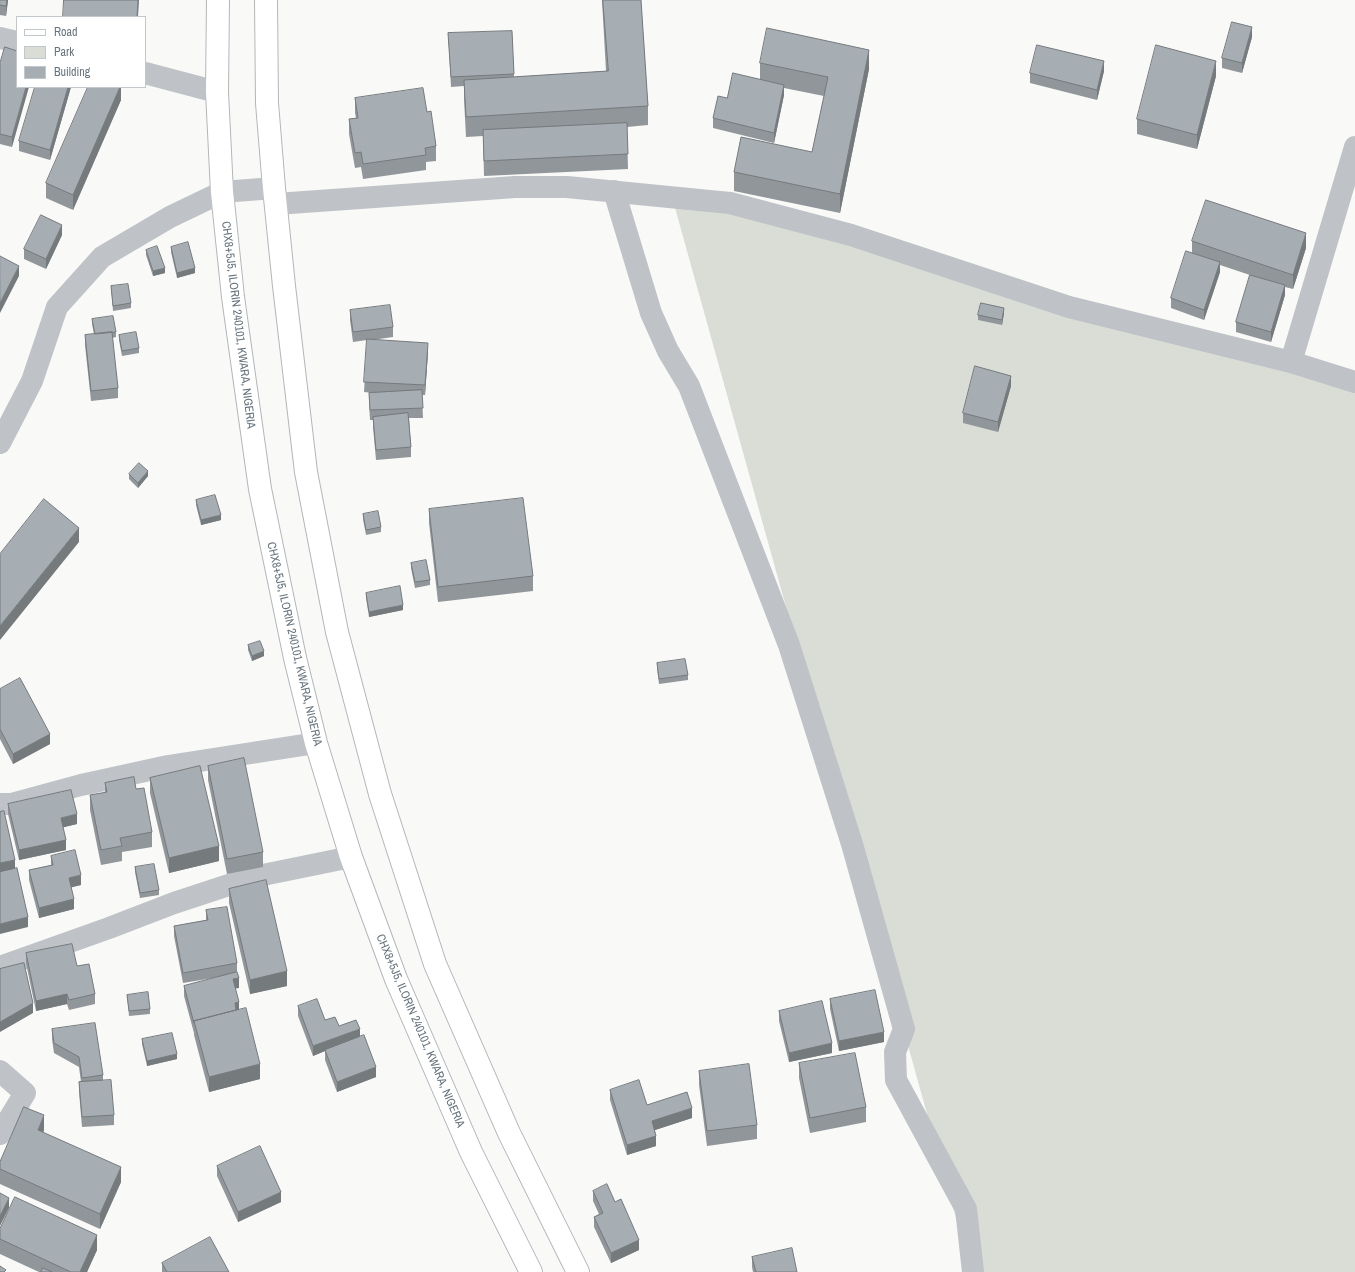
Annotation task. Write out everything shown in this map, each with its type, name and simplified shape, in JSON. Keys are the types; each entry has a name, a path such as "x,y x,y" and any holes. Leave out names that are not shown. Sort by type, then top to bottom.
{"main road":[{"name":"CHX8+5J5, ILORIN 240101, KWARA, NIGERIA","path":"218,0 217,92 222,192 233,297 260,489 295,658 316,742 351,857 396,980 471,1152 531,1272"},
{"path":"266,0 267,103 275,196 306,472 337,632 380,794 435,964 509,1133 578,1272"}],"street":[{"path":"0,38 16,42"},
{"path":"146,73 217,92"},
{"path":"1291,362 1355,147"},
{"path":"0,443 32,381 57,307 102,256 170,217 222,192 275,196 515,187 567,187 730,203 851,235 1069,307 1291,362 1355,382"},
{"path":"614,191 651,313 668,351 689,386 789,645 852,844 904,1029 895,1052 896,1080 966,1209 973,1272"},
{"path":"0,804 11,804 81,785 168,766 316,742"},
{"path":"0,967 174,903 253,877 351,857"},
{"path":"0,1071 25,1093 0,1134"}],"green space":[{"path":"672,197 1355,385 1355,1272 971,1272"}],"building":[{"path":"0,0 7,0 6,6 0,5"},
{"path":"64,0 138,0 137,16 63,16"},
{"path":"603,0 641,0 648,106 466,117 464,80 608,71"},
{"path":"1232,22 1252,27 1242,63 1222,58"},
{"path":"767,28 869,50 840,194 734,172 741,137 812,152 828,77 760,63"},
{"path":"512,31 514,74 451,77 448,33"},
{"path":"1037,45 1104,61 1097,90 1030,73"},
{"path":"1156,45 1216,61 1197,135 1137,119"},
{"path":"5,47 16,51 16,88 26,88 12,137 0,134 0,63"},
{"path":"733,73 784,85 774,133 713,118 718,96 727,98"},
{"path":"35,88 68,88 50,150 19,141"},
{"path":"88,88 120,88 73,195 46,183"},
{"path":"423,88 427,112 431,111 436,146 425,148 426,155 363,164 361,152 355,153 349,119 358,118 355,98"},
{"path":"627,123 628,154 484,161 483,130"},
{"path":"1206,200 1306,233 1293,275 1192,241"},
{"path":"41,215 62,225 46,259 24,249"},
{"path":"188,242 195,268 177,273 171,247"},
{"path":"157,246 165,268 153,271 146,250"},
{"path":"1186,251 1220,262 1204,310 1171,298"},
{"path":"0,256 19,266 0,303"},
{"path":"1250,275 1285,285 1271,332 1236,322"},
{"path":"128,284 131,303 113,306 111,286"},
{"path":"981,303 1004,308 1002,320 978,315"},
{"path":"390,305 393,327 353,332 350,310"},
{"path":"113,316 116,332 95,334 92,319"},
{"path":"112,332 118,388 91,391 85,335"},
{"path":"136,332 139,348 122,351 119,335"},
{"path":"367,339 428,343 425,385 364,382"},
{"path":"975,366 1011,376 998,422 963,413"},
{"path":"422,390 423,408 370,410 369,393"},
{"path":"408,413 411,447 376,450 373,417"},
{"path":"139,463 148,471 138,483 129,474"},
{"path":"215,495 221,515 201,520 196,500"},
{"path":"523,498 533,576 438,587 429,509"},
{"path":"44,499 79,528 0,626 0,554"},
{"path":"378,511 381,527 366,530 363,514"},
{"path":"426,560 430,580 415,582 411,563"},
{"path":"400,586 403,605 369,612 366,593"},
{"path":"260,641 264,651 252,656 248,645"},
{"path":"685,659 688,675 659,679 657,663"},
{"path":"20,678 50,734 13,754 0,729 0,689"},
{"path":"244,758 263,852 227,859 208,766"},
{"path":"200,766 219,846 169,858 150,778"},
{"path":"134,777 136,789 144,788 152,832 120,838 122,846 101,850 90,795 107,792 105,783"},
{"path":"71,790 77,814 61,818 66,840 19,850 8,804"},
{"path":"4,811 15,860 0,863 0,812"},
{"path":"75,850 81,875 69,878 74,899 39,908 29,870 53,865 51,856"},
{"path":"154,864 159,890 140,893 135,867"},
{"path":"17,868 28,917 0,924 0,872"},
{"path":"266,880 287,971 250,980 229,889"},
{"path":"227,907 237,963 183,973 174,926 208,920 206,910"},
{"path":"72,944 77,966 89,964 95,994 69,1000 67,994 36,1001 26,953"},
{"path":"24,963 33,1003 0,1022 0,969"},
{"path":"237,972 239,978 233,979 239,1002 235,1003 236,1010 194,1021 194,1023 184,986"},
{"path":"875,990 884,1032 839,1041 830,999"},
{"path":"148,992 150,1009 129,1011 127,995"},
{"path":"317,999 325,1020 335,1017 339,1026 356,1020 360,1029 313,1046 298,1006"},
{"path":"822,1001 832,1043 789,1053 779,1011"},
{"path":"246,1008 260,1064 209,1077 194,1021"},
{"path":"95,1023 103,1075 82,1078 79,1057 54,1043 52,1029"},
{"path":"172,1033 177,1054 147,1061 142,1039"},
{"path":"364,1035 376,1067 337,1082 325,1050"},
{"path":"855,1053 866,1107 810,1118 799,1063"},
{"path":"749,1064 757,1125 707,1131 699,1071"},
{"path":"111,1080 114,1115 82,1117 79,1082"},
{"path":"639,1080 647,1105 687,1092 692,1108 652,1121 656,1136 627,1145 610,1090"},
{"path":"24,1107 44,1115 38,1130 121,1167 100,1214 0,1169 0,1162"},
{"path":"260,1146 281,1192 238,1212 217,1166"},
{"path":"607,1184 615,1202 621,1199 639,1240 611,1253 594,1217 603,1213 593,1191"},
{"path":"0,1193 9,1198 0,1216"},
{"path":"15,1197 97,1235 80,1272 71,1272 0,1239 0,1229"},
{"path":"210,1237 229,1272 167,1272 162,1263"},
{"path":"792,1248 797,1272 756,1272 752,1257"},
{"path":"0,1266 6,1270 4,1272 0,1272"},
{"path":"43,1268 52,1272 41,1272"}]}
